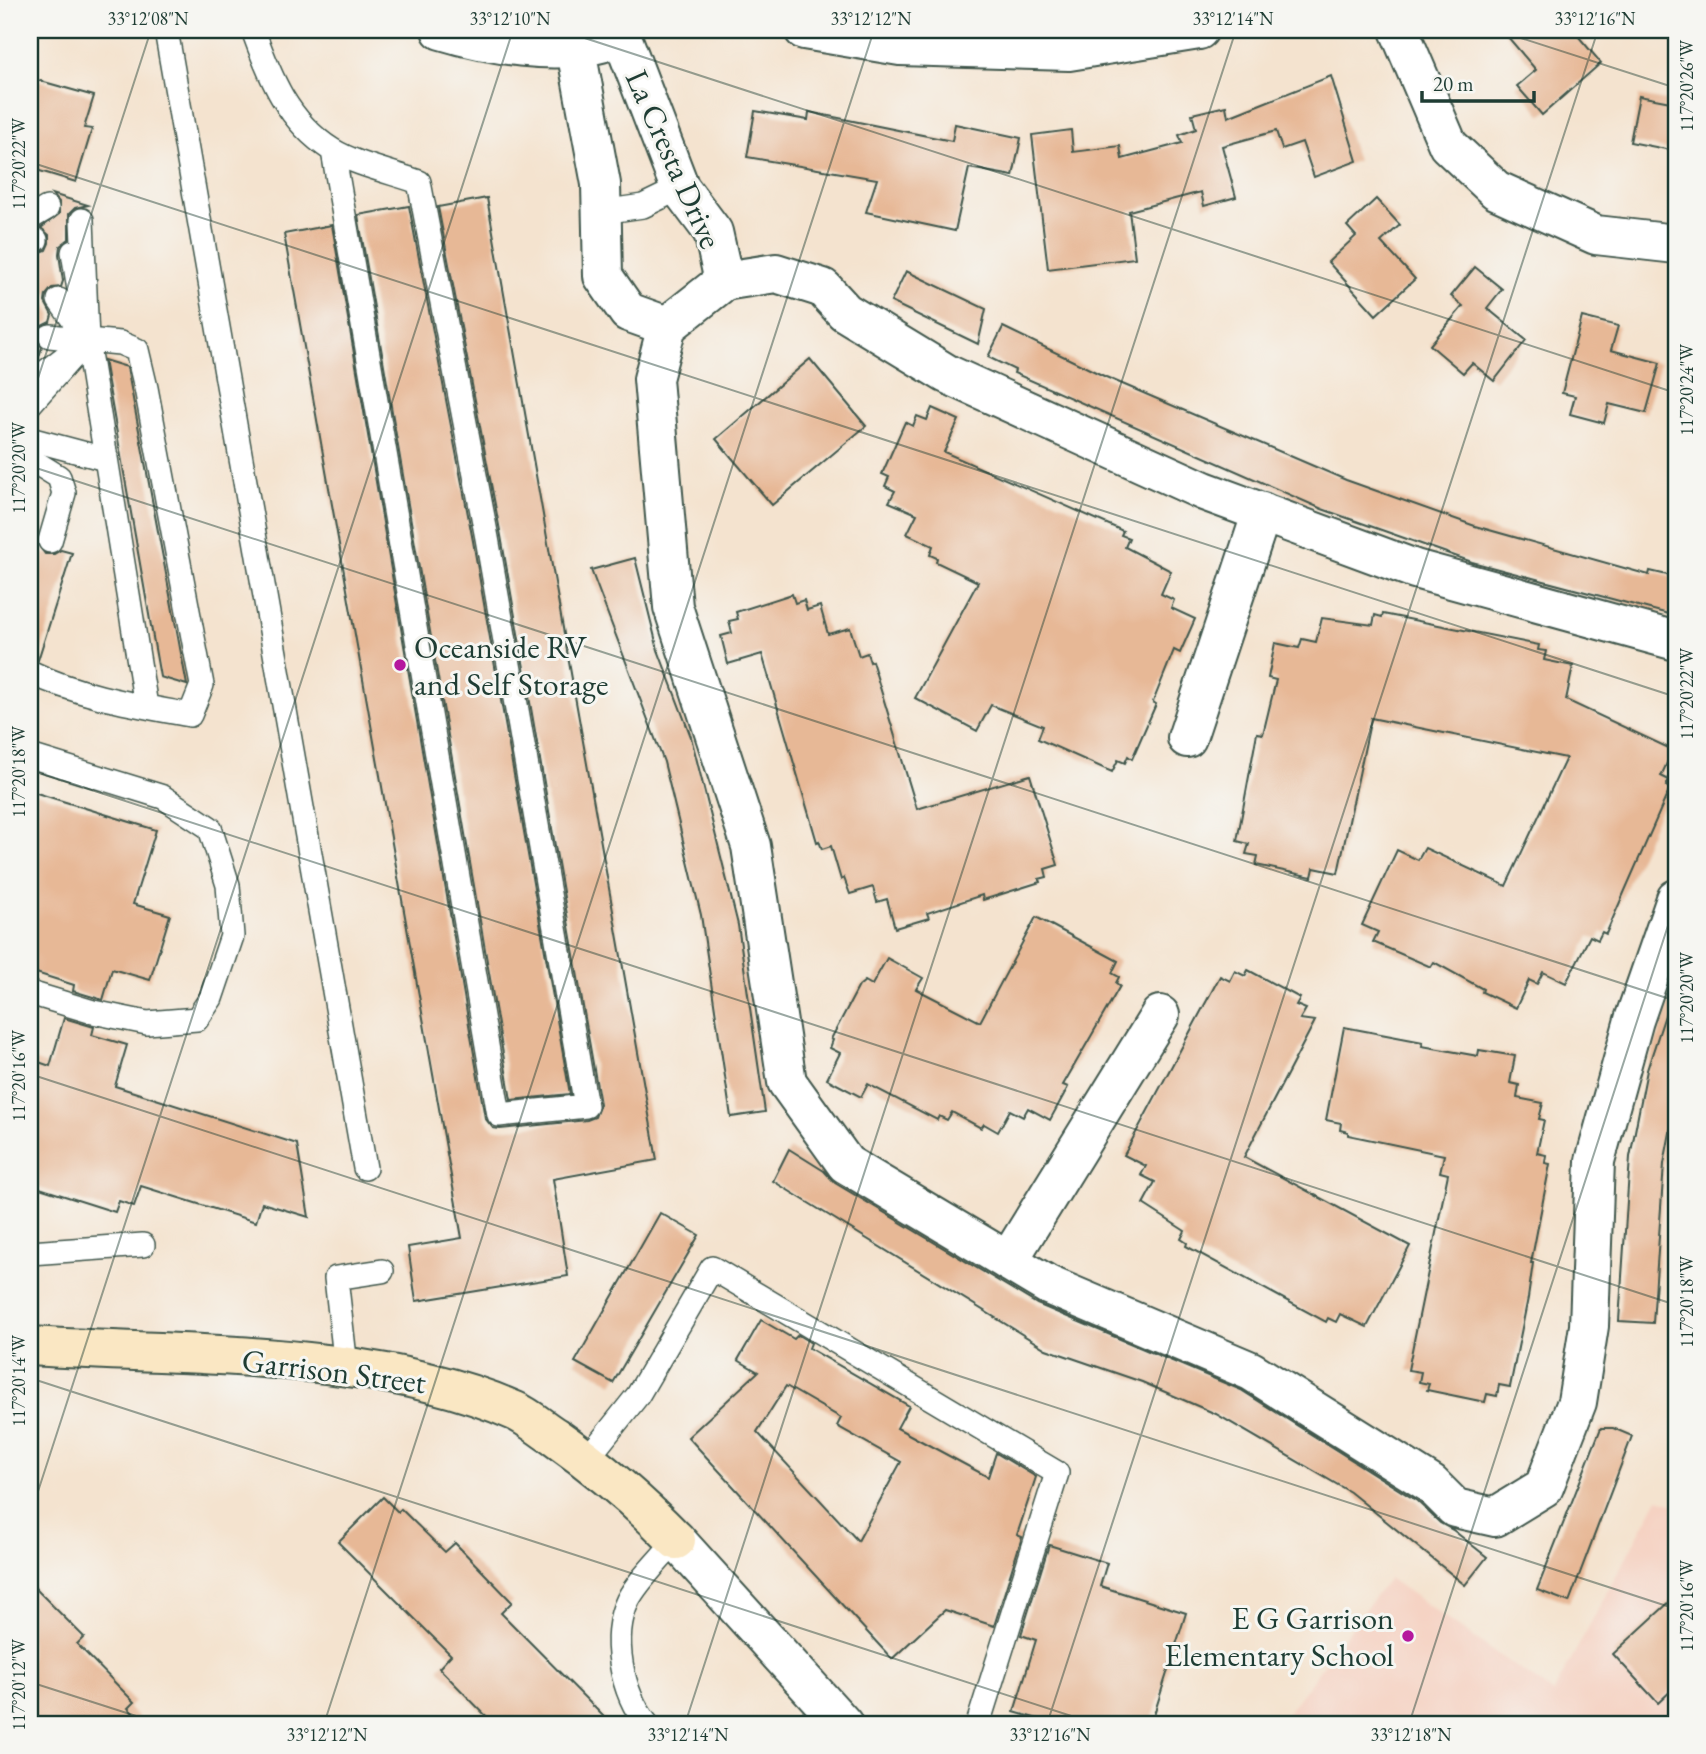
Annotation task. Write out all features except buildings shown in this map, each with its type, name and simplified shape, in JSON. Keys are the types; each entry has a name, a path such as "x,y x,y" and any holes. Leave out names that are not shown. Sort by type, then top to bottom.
{"street":[{"path":"441,30 473,39 576,50 634,33"},
{"path":"804,30 900,46 1069,51 1199,30"},
{"path":"1399,30 1448,145 1496,190 1596,235 1676,244"},
{"name":"La Cresta Drive","path":"634,33 680,188 713,232 724,281"},
{"name":"La Cresta Drive","path":"576,50 601,184 603,276 628,312 667,326"},
{"path":"1676,641 1415,569 1204,491 947,374 845,312 823,288 776,273 724,281 667,326 653,379 673,607 751,846 786,1082 846,1164 1048,1285 1251,1371 1431,1484 1455,1508 1495,1517 1544,1487 1577,1402 1589,1326 1595,1161 1634,1020 1676,899"},
{"path":"1187,738 1262,512"},
{"path":"1008,1261 1160,1016"},
{"name":"Garrison Street","path":"30,1346 346,1367 429,1381 517,1412 587,1459 638,1500 843,1724"}],"lane":[{"path":"166,30 365,1168"},
{"path":"253,30 275,90 304,126 333,151 419,182 488,538 586,1106 499,1115 333,151"},
{"path":"602,212 643,206 680,188"},
{"path":"30,393 87,340 82,220"},
{"path":"73,252 146,706"},
{"path":"61,289 87,340"},
{"path":"30,673 55,684 190,715 202,685 181,564 137,350 120,343 50,336"},
{"path":"38,360 87,340"},
{"path":"30,439 105,459"},
{"path":"30,459 59,477 64,493 50,541"},
{"path":"30,757 163,797 210,828 228,885 232,936 211,998 197,1019 147,1023 93,1012 30,993"},
{"path":"30,1253 143,1245"},
{"path":"587,1459 638,1395 712,1268 1058,1473 978,1724"},
{"path":"346,1367 336,1278 382,1271"},
{"path":"647,1724 640,1716 621,1667 620,1625 628,1599 676,1540"}],"shaded area":[{"name":"E G Garrison Elementary School","path":"1658,1498 1676,1505 1676,1724 1279,1724 1389,1578 1553,1693"}],"place":[{"name":"Oceanside RV and Self Storage","path":"400,665"},
{"name":"E G Garrison Elementary School","path":"1408,1636"}]}
